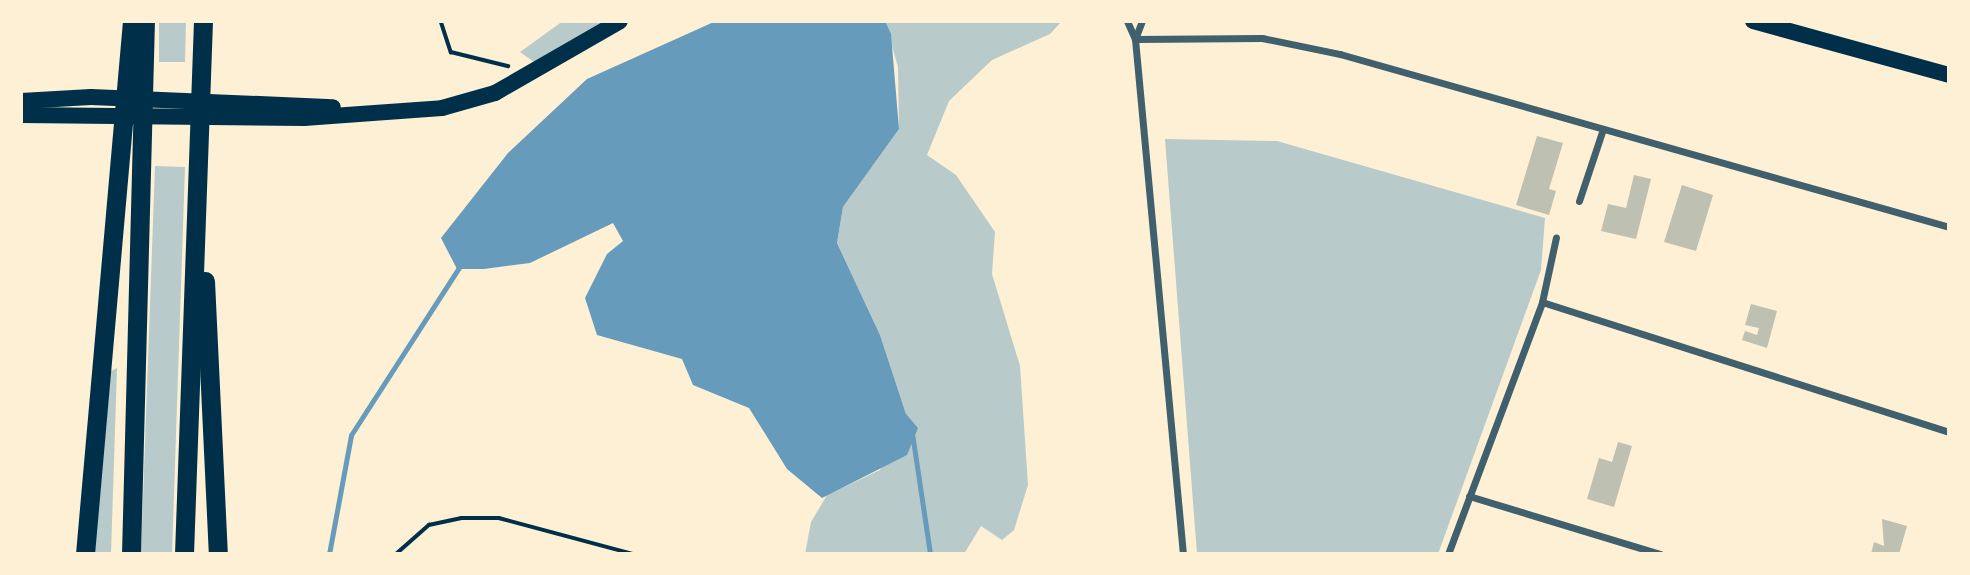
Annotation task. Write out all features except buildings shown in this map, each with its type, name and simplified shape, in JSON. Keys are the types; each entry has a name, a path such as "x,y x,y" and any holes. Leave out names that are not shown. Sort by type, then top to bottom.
{"highway":[{"path":"131,554 133,164 137,52 132,21"},
{"path":"137,52 145,21"},
{"path":"184,554 200,168 203,21"},
{"path":"85,554 133,164"},
{"path":"200,168 218,554"}],"main road":[{"path":"21,115 234,119 413,111 469,101 541,67 620,21"},
{"path":"1753,21 1949,75"},
{"path":"21,101 91,97 413,111"}],"street":[{"path":"1127,21 1135,39 1183,554"},
{"path":"1135,39 1142,21"},
{"path":"1135,39 1262,38 1603,129 1949,227"},
{"path":"1579,201 1603,129"},
{"path":"1448,554 1542,302 1556,237"},
{"path":"1542,302 1949,432"},
{"path":"1469,496 1660,554"}],"path":[{"path":"441,21 451,52 469,60 541,67"},
{"path":"397,554 429,525 499,518 633,554"}],"shaded area":[{"path":"159,21 186,21 185,62 159,62"},
{"path":"563,21 620,21 541,67 520,52"},
{"path":"885,21 1062,21 1050,34 992,60 949,101 927,155 956,175 995,232 992,274 1020,366 1028,485 1014,530 1002,540 981,526 964,554 805,554 811,522 827,495 880,470 906,414 880,335 837,243 843,207 899,129 898,67"},
{"path":"1165,139 1277,141 1545,218 1541,270 1438,554 1197,554"},
{"path":"155,166 185,167 172,554 141,554"},
{"path":"117,368 111,554 92,554 111,371"}],"water":[{"path":"716,21 885,21 891,34 899,129 843,207 837,243 880,335 906,414 918,428 907,455 822,498 787,469 749,408 693,385 682,359 597,335 585,298 607,254 623,241 613,223 530,263 484,269 457,269 441,238 508,153 587,79"}],"waterway":[{"path":"329,554 351,435 460,266"},
{"path":"912,433 930,554"}]}
